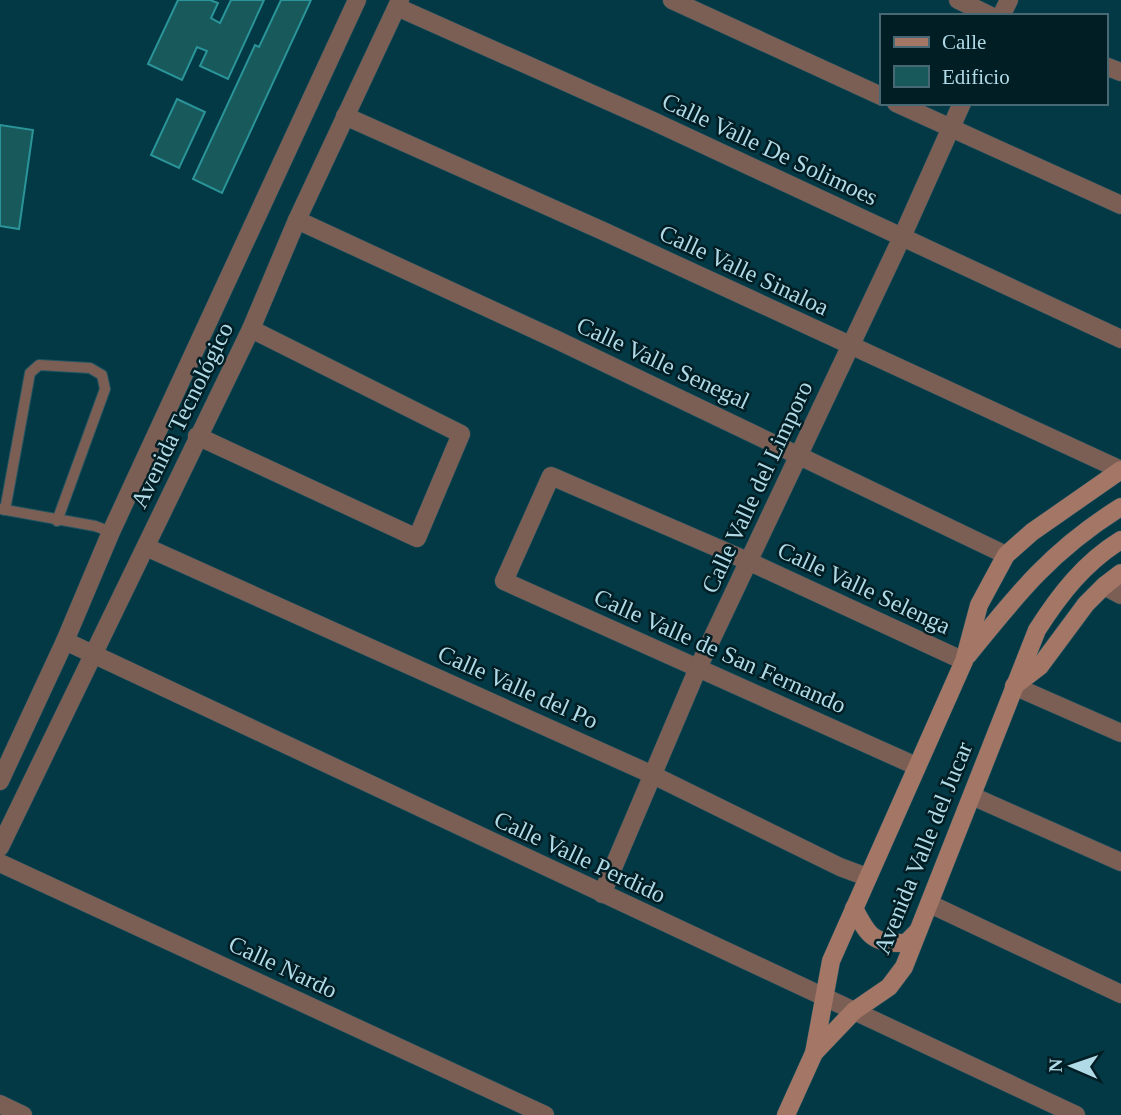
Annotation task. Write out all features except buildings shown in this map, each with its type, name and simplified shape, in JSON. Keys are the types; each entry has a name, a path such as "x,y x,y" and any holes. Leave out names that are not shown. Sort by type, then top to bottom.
{"main road":[{"name":"Avenida Valle del Jucar","path":"814,1053 831,961 964,660 979,605 1006,555 1032,532 1121,470"},
{"name":"Avenida Valle del Jucar","path":"964,660 1028,581 1080,534 1121,507"},
{"name":"Avenida Valle del Jucar","path":"814,1053 854,1011 889,986 904,967 1037,630 1087,564 1121,540"},
{"path":"1014,686 1040,666 1086,604 1121,573"},
{"path":"854,908 867,933 885,944 906,943 919,929"},
{"path":"786,1115 814,1053"}],"street":[{"name":"Avenida Tecnológico","path":"0,780 65,641 111,532 357,0"},
{"path":"672,0 880,96"},
{"path":"958,0 987,14"},
{"name":"Avenida Tecnológico","path":"0,847 251,328 297,220 398,4"},
{"name":"Calle Valle De Solimoes","path":"398,4 1121,339"},
{"path":"900,105 1121,205"},
{"name":"Calle Valle del Limporo","path":"602,894 698,668 902,237 961,105"},
{"name":"Calle Valle Sinaloa","path":"345,117 603,231 1121,470"},
{"name":"Calle Valle Senegal","path":"297,220 799,454 1006,555"},
{"path":"197,436 417,538 461,434 251,328"},
{"name":"Calle Valle Selenga","path":"505,581 551,476 750,562 964,660"},
{"name":"Calle Valle del Po","path":"146,547 653,775 840,867 867,877"},
{"name":"Calle Valle de San Fernando","path":"505,581 916,766"},
{"path":"1104,586 1121,595"},
{"name":"Calle Valle Perdido","path":"65,641 1076,1115"},
{"path":"1014,686 1121,733"},
{"path":"972,796 1121,862"},
{"name":"Calle Nardo","path":"0,863 545,1115"},
{"path":"930,904 1121,994"},
{"path":"0,1104 23,1115"}],"lane":[{"path":"57,520 105,390 102,375 90,368 39,365 30,373 3,510 57,520 95,526 111,532"}]}
